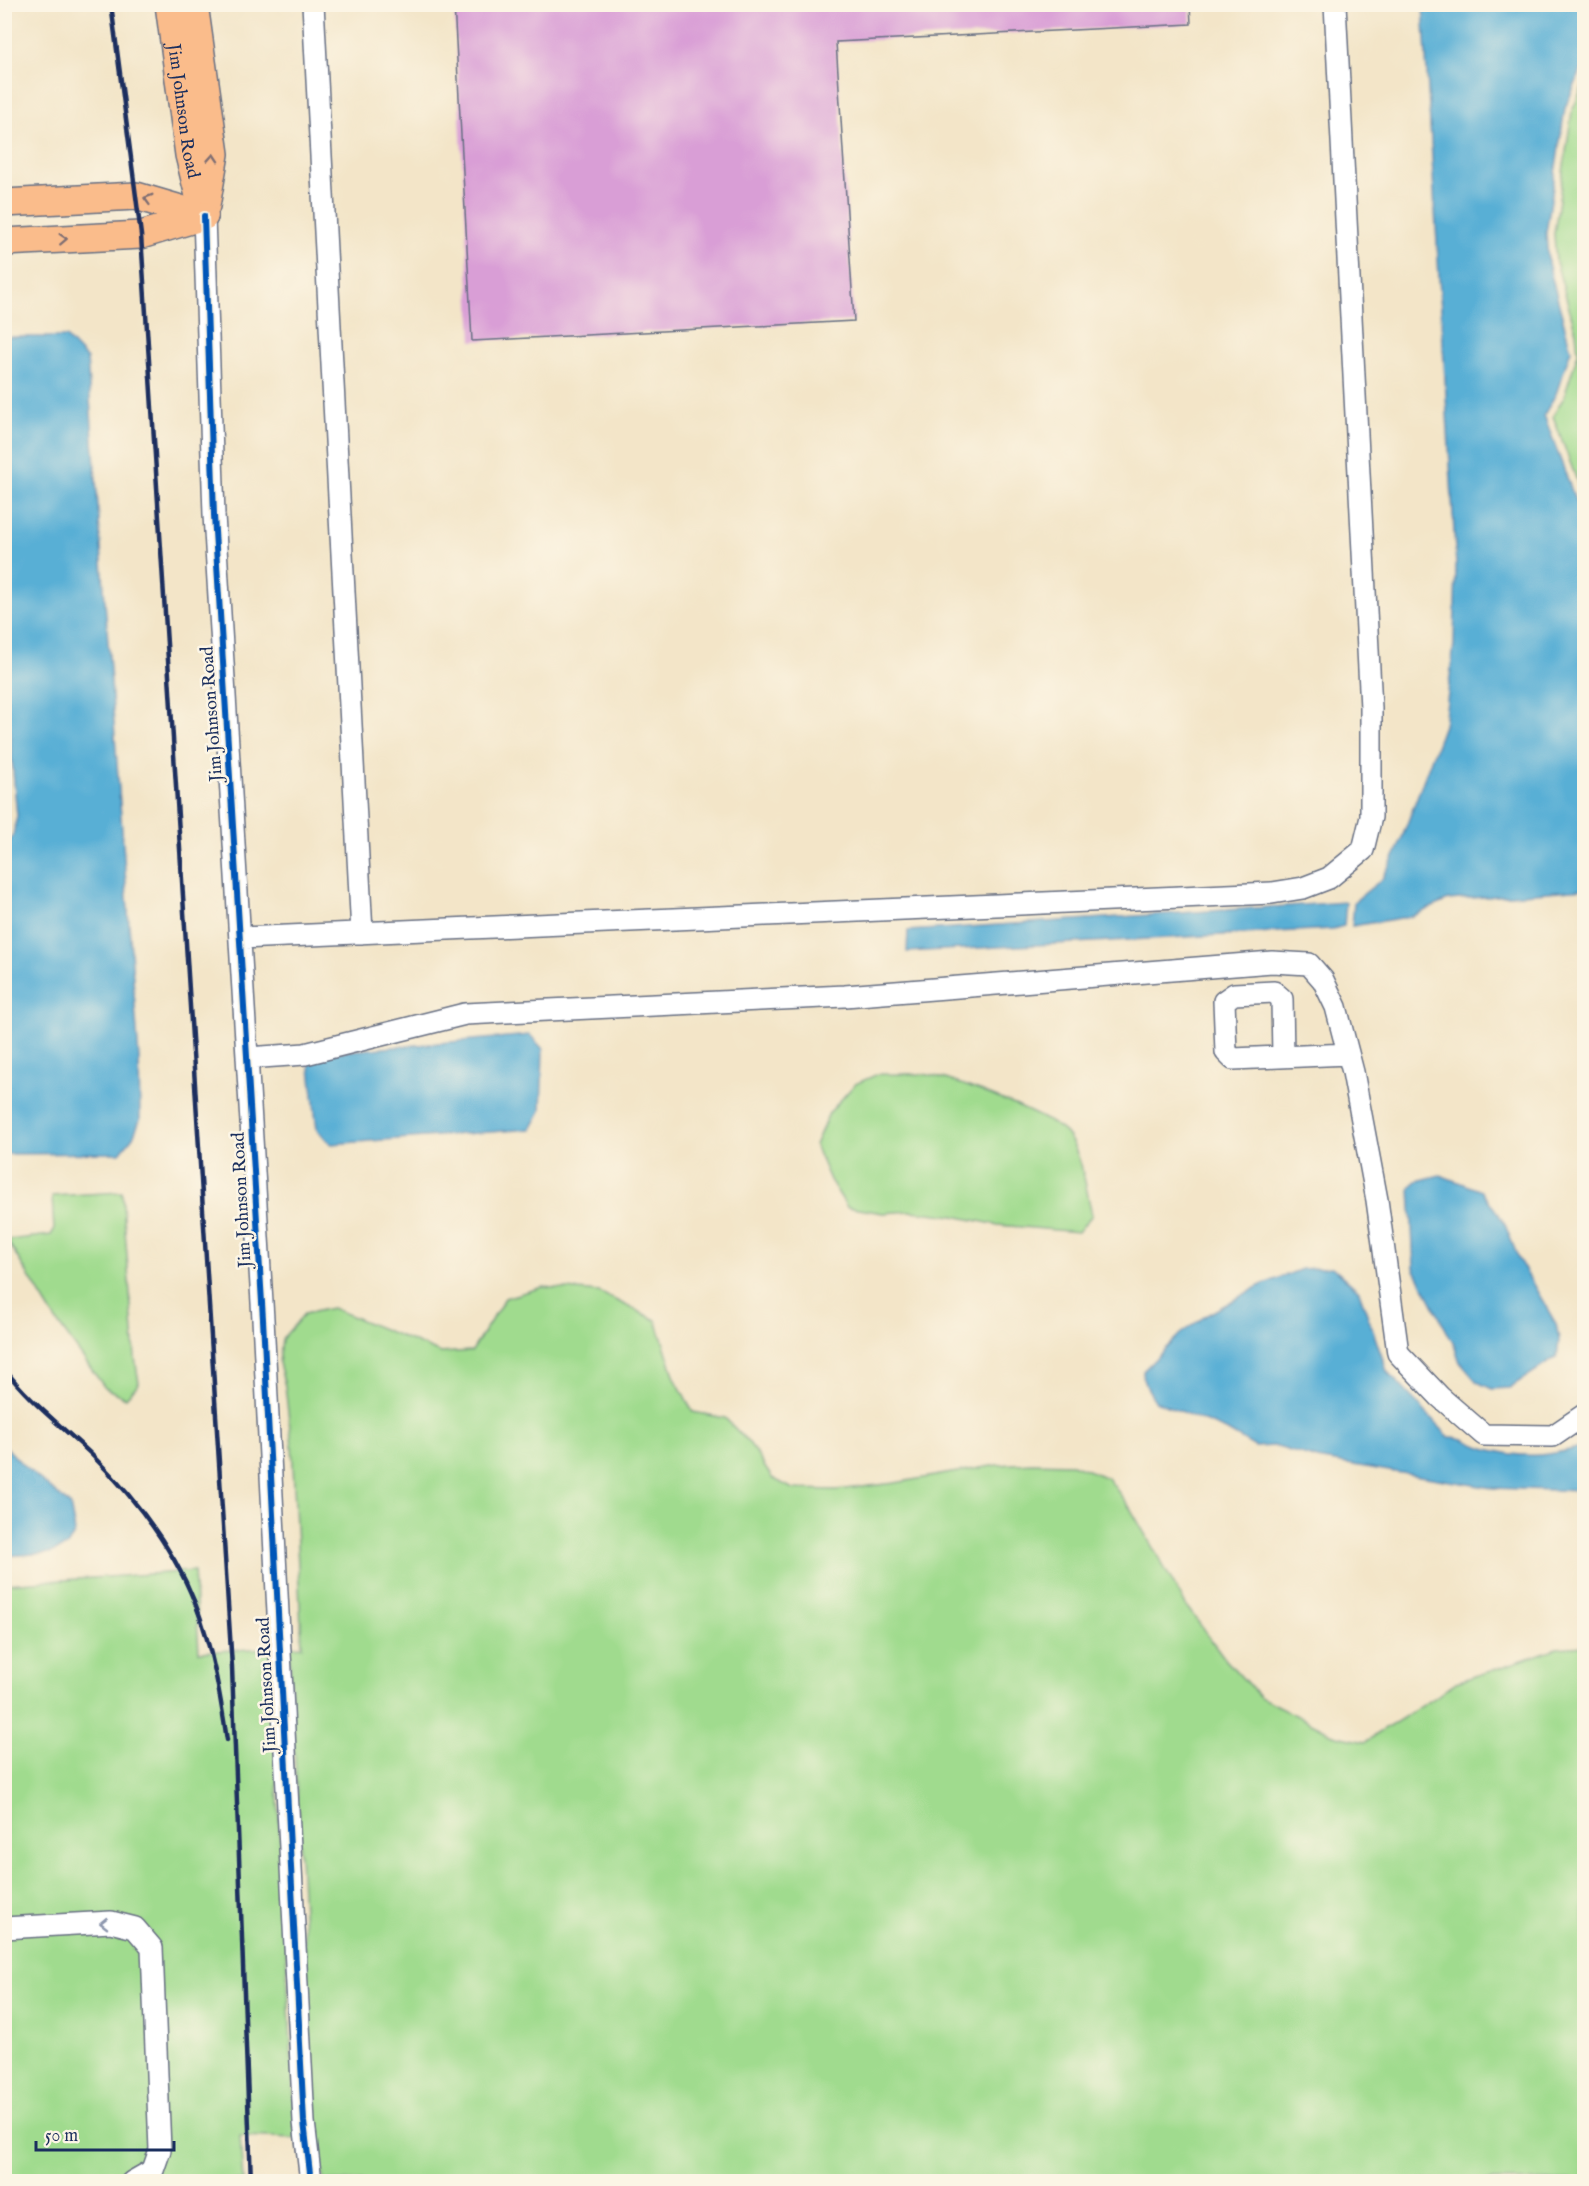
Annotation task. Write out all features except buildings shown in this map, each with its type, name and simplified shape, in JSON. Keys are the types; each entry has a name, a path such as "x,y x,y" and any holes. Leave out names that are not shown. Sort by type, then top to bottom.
{"main road":[{"name":"Jim Johnson Road","path":"169,4 189,154 204,216"},
{"name":"Jim Johnson Road","path":"194,4 215,154 204,216"},
{"path":"4,203 136,196 204,216"},
{"path":"4,242 141,235 204,216"}],"street":[{"path":"313,4 362,933"},
{"path":"240,938 1272,893 1304,888 1329,879 1363,850 1371,817 1371,708 1335,4"},
{"name":"Jim Johnson Road","path":"204,216 214,515 247,1058 304,2122 311,2181"},
{"path":"247,1058 305,1054 465,1014 845,996 1272,962 1309,964 1323,980 1336,1007 1348,1054 1377,1200 1398,1353 1440,1397 1484,1435 1552,1436 1584,1416"},
{"path":"1283,1057 1348,1054"},
{"path":"4,1928 111,1922 135,1928 152,1948 160,2150 153,2170 132,2181"}],"green space":[{"path":"1584,84 1584,500 1553,416 1564,397 1578,353 1576,332 1556,262 1554,234 1572,111"},
{"path":"878,1074 923,1074 941,1078 1003,1100 1060,1129 1068,1136 1077,1154 1092,1215 1078,1232 998,1225 954,1216 911,1211 883,1213 847,1207 830,1180 815,1145 829,1113 855,1084"},
{"path":"122,1192 139,1383 126,1398 105,1388 55,1319 7,1240 51,1235 54,1230 52,1196"},
{"path":"543,1287 599,1292 656,1320 675,1378 693,1412 725,1418 750,1444 772,1478 793,1489 836,1490 895,1483 997,1465 1032,1463 1072,1464 1108,1478 1130,1508 1187,1607 1226,1660 1260,1697 1337,1736 1365,1742 1456,1682 1557,1648 1584,1646 1584,2181 324,2181 315,2139 289,1647 302,1646 292,1445 285,1386 279,1363 282,1339 304,1314 332,1308 441,1353 472,1351 505,1298"},
{"path":"194,1571 199,1652 270,1648 296,2138 240,2136 243,2181 5,2182 5,1584"}],"water":[{"path":"1423,5 1584,5 1584,64 1565,108 1546,233 1548,263 1571,350 1556,394 1544,415 1584,524 1584,889 1448,900 1413,916 1352,926 1354,902 1382,879 1397,851 1444,725 1454,644 1456,566"},
{"path":"4,337 66,337 87,359 139,1059 140,1120 133,1137 120,1153 5,1154 4,851 13,835 17,816 5,682"},
{"path":"1346,902 1344,926 1333,929 907,952 908,931"},
{"path":"530,1035 543,1049 541,1111 531,1129 331,1144 317,1130 309,1059 326,1053"},
{"path":"1440,1175 1482,1191 1504,1222 1519,1260 1556,1324 1559,1339 1557,1357 1509,1388 1492,1389 1477,1382 1460,1362 1454,1345 1414,1268 1410,1187 1417,1181"},
{"path":"1332,1267 1359,1291 1387,1371 1449,1437 1463,1439 1498,1452 1523,1455 1546,1454 1584,1446 1584,1491 1492,1488 1317,1459 1274,1446 1255,1447 1226,1430 1155,1401 1144,1382 1143,1371 1180,1334 1207,1315 1259,1286 1302,1269"},
{"path":"4,1445 22,1464 70,1505 75,1532 67,1546 50,1553 5,1556"}],"railway":[{"path":"111,4 141,235 232,1667 251,2182"},
{"path":"4,1368 34,1402 91,1454 122,1487 164,1542 186,1582 206,1636 227,1740"}],"cycle path":[{"path":"204,216 214,515 263,1319 304,2122 311,2182"}]}
